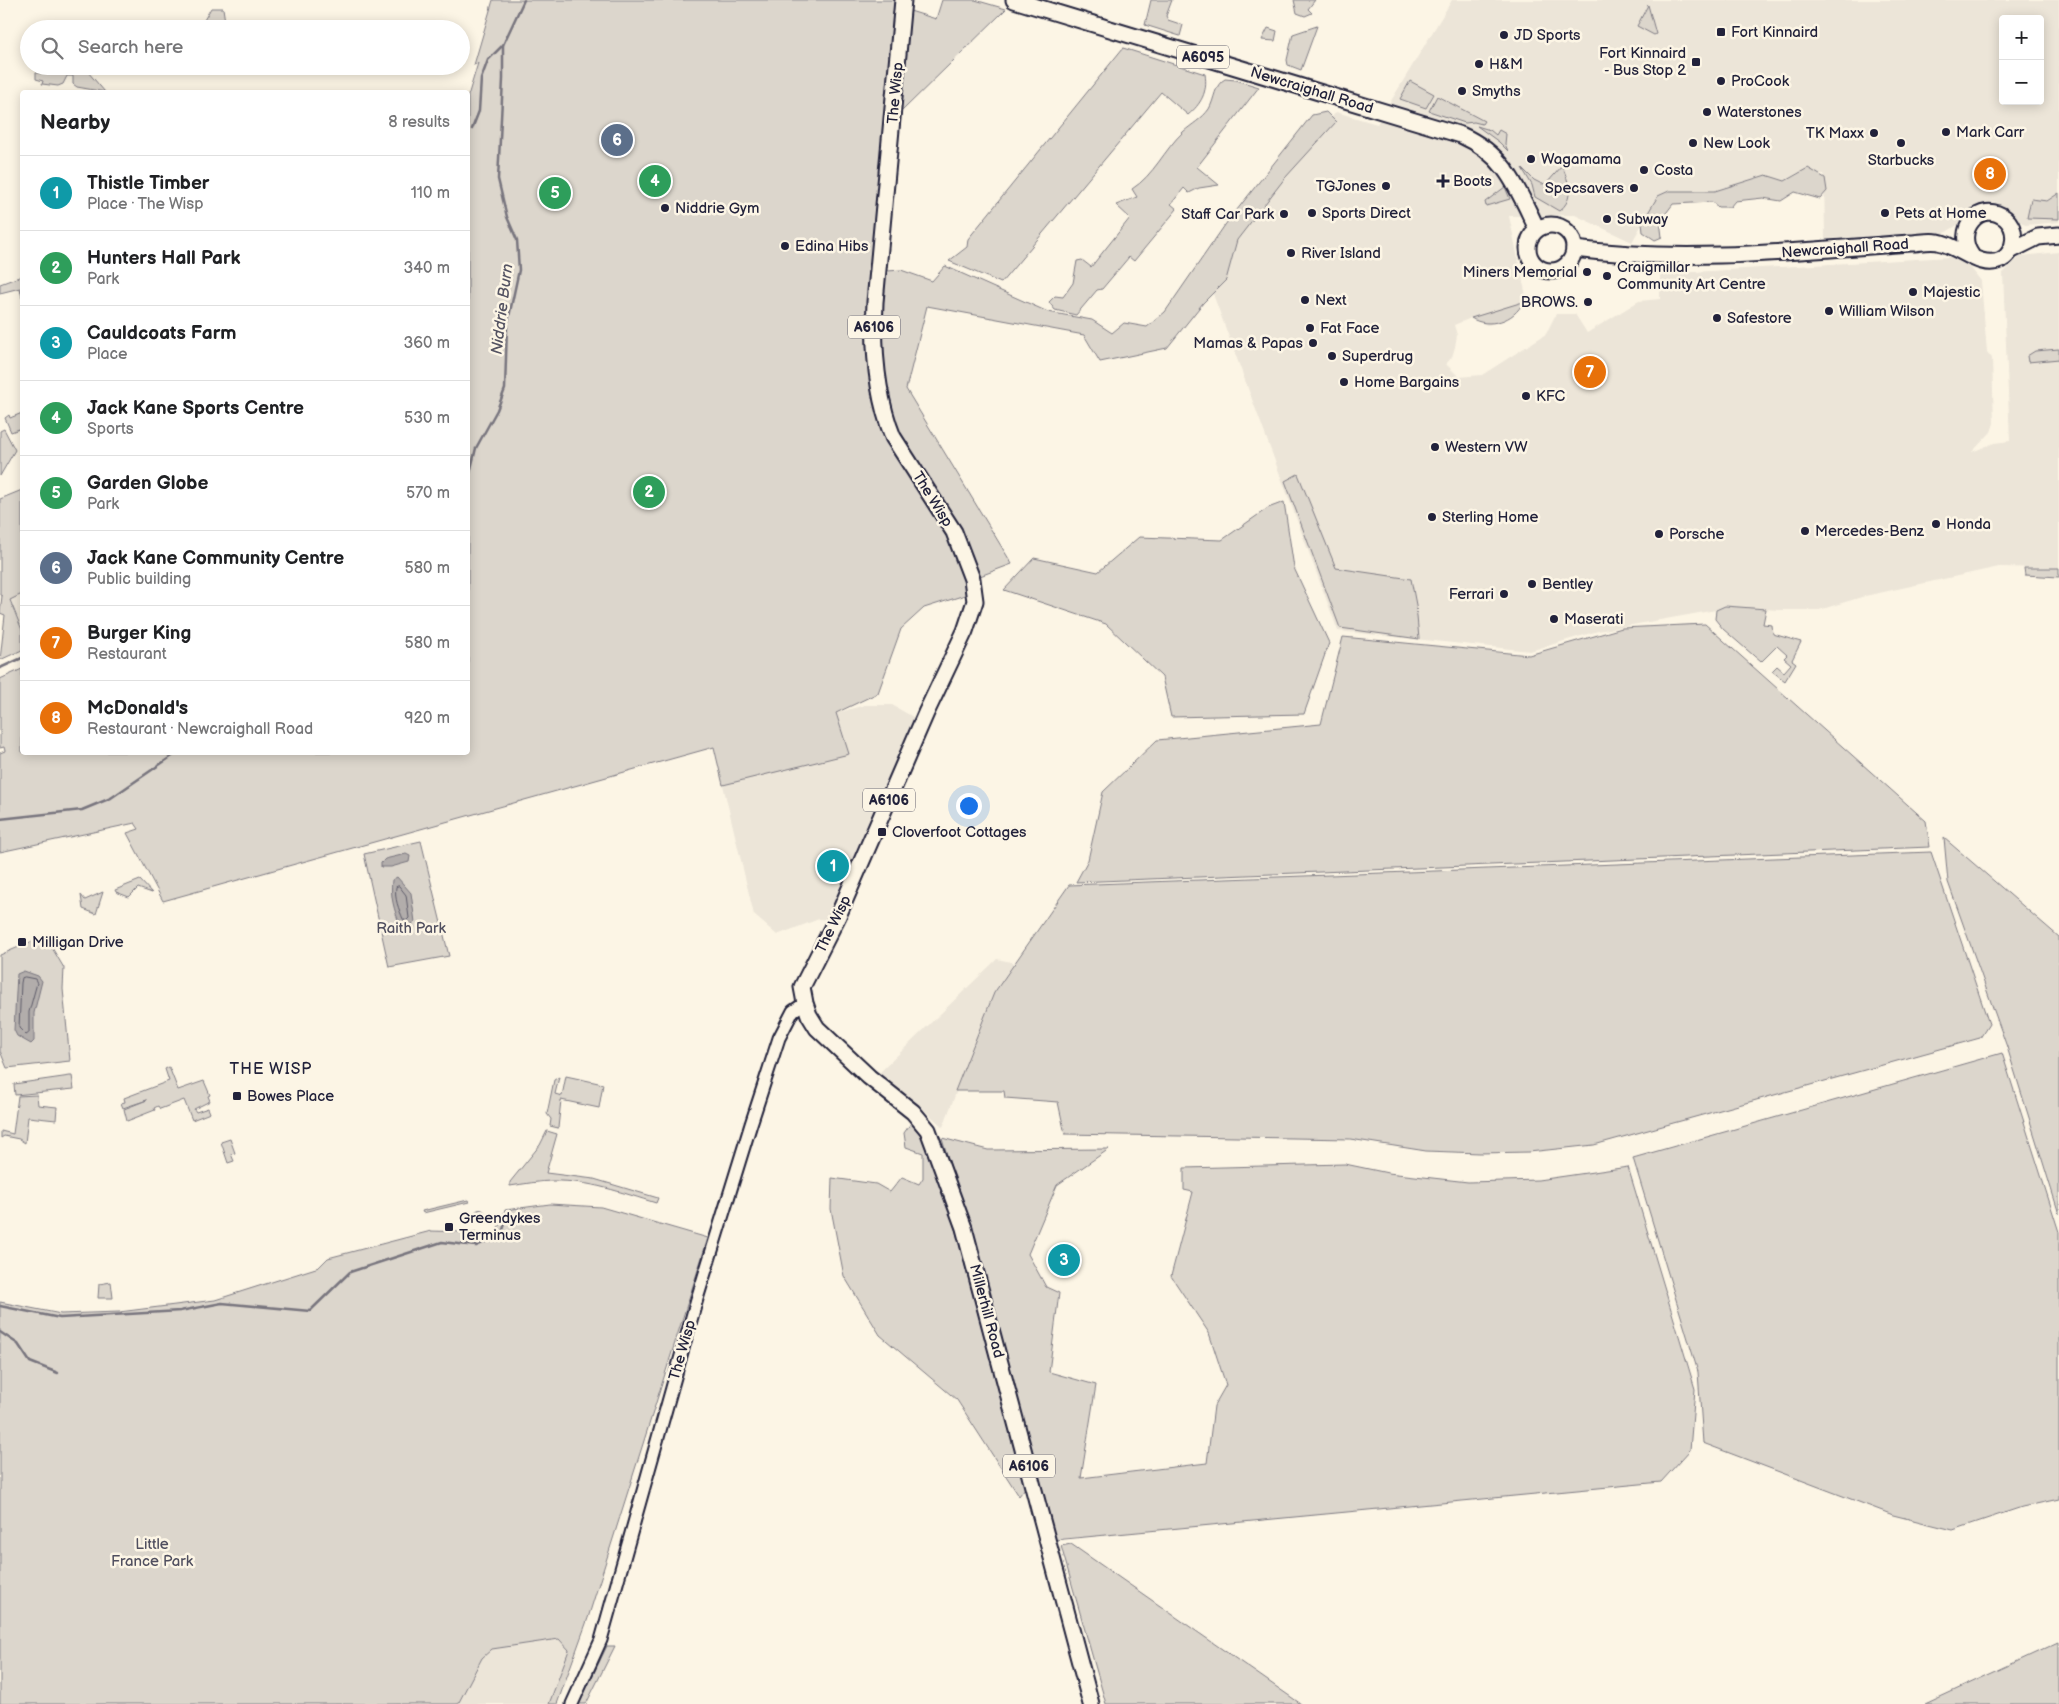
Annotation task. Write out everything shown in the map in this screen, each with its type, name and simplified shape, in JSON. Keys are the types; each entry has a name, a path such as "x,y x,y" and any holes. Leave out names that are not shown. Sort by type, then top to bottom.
{"main road":[{"name":"The Wisp","path":"804,1003 802,987 838,916 926,713 965,631 974,601 972,579 954,532 893,437 885,410 877,362 874,329 875,302 903,0"},
{"name":"Newcraighall Road","path":"1014,0 1461,135 1485,149 1506,169 1537,229"},
{"name":"Newcraighall Road","path":"1574,249 1612,254 1676,256 1782,252 1937,241 1967,227 1974,218 1990,213 2004,218 2011,226 2038,237"},
{"path":"1552,225 1561,227 1570,234 1574,249 1570,261 1560,270 1546,271 1538,268 1531,261 1528,249 1529,241 1537,229 1552,225"},
{"path":"2010,251 2014,238 2011,226"},
{"path":"1967,227 1965,242 1972,256"},
{"name":"Newcraighall Road","path":"1937,241 1986,263 2000,260 2010,251 2038,237 2059,235"},
{"name":"Millerhill Road","path":"804,1003 808,1015 818,1028 869,1077 913,1112 928,1130 964,1228 1091,1704"}],"street":[{"name":"The Wisp","path":"572,1704 601,1640 710,1256 779,1038 793,1011 804,1003"}],"shaded area":[{"name":"Fort Kinnaird","path":"1452,0 2059,0 2059,222 2025,225 1994,202 1943,234 1825,239 1824,174 1798,173 1785,181 1765,175 1715,191 1669,191 1658,196 1632,242 1575,215 1509,216 1526,296 1521,307 1500,322 1487,325 1471,318 1454,325 1457,335 1455,347 1452,357 1446,364 1459,377 1482,375 1546,334 1556,314 1575,314 1587,333 1639,301 1660,299 1660,274 1950,257 1967,263 1981,281 1987,352 1992,358 1994,423 1991,432 1972,452 1994,443 2010,441 2003,273 2021,256 2059,252 2059,568 1999,567 1865,596 1819,610 1778,610 1725,606 1716,610 1598,631 1530,651 1338,631 1210,286 1227,251 1336,112 1377,124"},
{"path":"20,595 20,625 10,599"},
{"path":"865,705 892,705 920,721 829,920 819,919 777,935 754,915 723,785 848,754 836,713"},
{"path":"997,959 1011,962 1014,965 994,993 943,1127 913,1100 877,1075"},
{"path":"559,1639 569,1650 549,1704 458,1704 482,1658 492,1649"}],"green space":[{"path":"493,0 897,0 874,272 901,270 932,281 945,266 1048,312 1092,320 1112,333 1124,323 1147,327 1165,312 1225,225 1312,115 1326,112 1336,122 1285,178 1237,240 1226,280 1203,303 1167,348 1100,362 1084,335 927,306 906,389 1012,564 972,579 965,595 924,608 901,629 878,693 836,713 849,754 723,785 714,747 163,901 127,833 139,829 135,823 0,852 0,753 5,751 4,747 0,748 0,679 20,670 20,755 470,755 470,90 478,63 474,65"},
{"path":"942,0 975,0 1006,9 901,112 910,11 936,19"},
{"path":"1151,0 1172,0 1166,16 1168,20 1183,25 1180,36 1145,25"},
{"path":"1294,0 1315,0 1308,9 1312,13 1305,16 1297,13"},
{"path":"1648,5 1656,34 1654,35 1637,26"},
{"path":"211,8 223,8 225,20 204,20"},
{"path":"1317,26 1301,70 1288,65 1287,60 1293,34"},
{"path":"1268,28 1277,31 1275,41 1262,40"},
{"path":"1123,48 1205,74 1204,92 1197,106 1188,115 1161,92 1001,283 949,261 967,247 968,239"},
{"path":"36,75 91,75 103,90 77,87 73,84 73,76 67,76 63,84 58,86 42,84 43,81 36,79"},
{"path":"1225,79 1236,80 1259,87 1197,167 1219,185 1199,188 1189,193 1184,188 1171,204 1177,209 1134,261 1129,257 1102,289 1097,290 1076,315 1055,310 1049,302 1055,296 1063,297 1073,283 1077,261 1082,260 1091,267 1130,218 1116,205 1137,197 1132,189 1147,177 1183,132 1206,113 1215,92"},
{"path":"1410,81 1434,94 1426,108 1400,99"},
{"path":"1437,96 1484,121 1482,124 1474,122 1465,123 1429,111"},
{"path":"1477,126 1490,130 1496,135 1499,130 1506,134 1505,144 1508,151 1499,142"},
{"path":"1562,166 1567,178 1569,196 1559,211 1535,197 1532,185 1522,168 1534,180 1542,184 1547,183"},
{"path":"1808,168 1825,178 1827,191 1820,199 1795,192 1781,201 1763,198 1735,201 1730,207 1718,207 1712,202 1673,204 1660,221 1662,237 1655,240 1643,232 1642,223 1658,196 1669,191 1715,191 1766,175 1785,181"},
{"path":"1505,187 1510,199 1486,206 1485,202"},
{"path":"2059,193 2059,219 2027,218 2031,199 2047,201"},
{"path":"20,277 20,288 0,293 0,284"},
{"path":"1523,302 1514,314 1500,321 1485,323 1471,318"},
{"path":"2059,349 2059,359 2028,362 2027,356 2035,351"},
{"path":"20,414 20,429 11,432 5,418 9,415 10,418"},
{"path":"4,429 15,450 0,476 0,431"},
{"path":"1298,474 1336,568 1411,579 1416,605 1419,639 1340,628 1285,481"},
{"path":"20,491 20,595 10,600 20,625 20,651 0,660 5,615 0,613 2,596 0,595 0,499"},
{"path":"1284,502 1294,568 1329,643 1304,714 1171,717 1162,677 1106,624 1004,590 1034,558 1098,572 1139,537 1222,540 1268,508"},
{"path":"2024,568 2059,568 2059,577 2025,575"},
{"path":"1725,606 1766,609 1763,624 1772,625 1773,634 1801,642 1792,660 1796,663 1785,681 1772,671 1777,666 1784,672 1791,664 1784,658 1787,655 1777,646 1761,662 1723,629 1715,619 1716,610"},
{"path":"1705,624 1926,821 1930,847 1076,882 1088,860 1103,792 1157,740 1321,724 1343,637 1529,655 1622,628"},
{"path":"1944,838 2059,937 2059,1214 2007,1047 1948,882"},
{"name":"Raith Park","path":"421,841 449,956 389,967 364,854"},
{"path":"1931,852 1989,1024 1980,1038 1594,1145 1529,1152 1480,1153 1426,1151 1350,1139 1065,1134 1058,1102 1005,1098 1004,1091 955,1091 994,993 1069,885"},
{"path":"140,880 152,893 138,888 129,897 115,890"},
{"path":"103,892 96,914 83,909 81,895 85,900"},
{"path":"40,938 48,941 64,968 63,989 70,1061 7,1068 0,1051 0,955"},
{"path":"2002,1053 2059,1232 2059,1499 2022,1507 1953,1530 1893,1515 1703,1443 1698,1372 1633,1158"},
{"path":"169,1067 178,1090 204,1081 210,1095 208,1096 210,1101 194,1109 196,1112 208,1108 210,1113 192,1120 184,1100 160,1109 158,1106 154,1108 155,1110 127,1121 124,1109 147,1100 123,1108 121,1103 125,1102 124,1098 169,1081 165,1069"},
{"path":"72,1076 74,1089 15,1095 14,1084"},
{"path":"566,1076 603,1084 599,1108 561,1100 558,1128 550,1126 551,1119 547,1114 554,1080 559,1077 555,1094 562,1096"},
{"path":"37,1095 38,1105 57,1107 56,1120 28,1117 25,1143 19,1139 4,1136 1,1138 1,1131 13,1134 18,1096"},
{"path":"911,1123 926,1142 956,1232 1025,1488 1019,1496 957,1400 880,1335 844,1276 831,1209 832,1178 876,1184 890,1192 902,1177 919,1184 923,1178 923,1153 906,1147 904,1133"},
{"path":"547,1131 557,1134 546,1173 594,1179 658,1198 656,1203 605,1188 566,1181 548,1181 510,1186 510,1182 540,1145"},
{"path":"942,1138 988,1150 1109,1149 1057,1185 1028,1254 1046,1287 1059,1293 1049,1372 1096,1385 1081,1478 1207,1463 1214,1406 1226,1385 1209,1333 1171,1276 1193,1192 1184,1190 1184,1168 1345,1164 1388,1173 1468,1182 1538,1180 1628,1167 1695,1389 1690,1450 1661,1482 1054,1540 969,1228"},
{"path":"230,1139 235,1153 231,1154 234,1161 228,1163 221,1142"},
{"path":"468,1200 469,1202 423,1213 422,1211"},
{"name":"Little France Park","path":"550,1204 601,1207 708,1238 588,1618 557,1704 549,1704 569,1650 559,1639 492,1649 482,1658 458,1704 0,1704 0,1302 61,1314 119,1312 215,1300 319,1267 328,1258 431,1231 496,1233 505,1210"},
{"path":"480,1209 486,1215 480,1221 474,1215"},
{"path":"111,1282 113,1298 98,1298 99,1284"},
{"path":"1071,1544 1301,1704 1106,1704 1061,1546"},
{"path":"2059,1642 2059,1704 1925,1704"},
{"path":"607,1646 615,1646 586,1704 579,1704"}],"water":[{"path":"406,854 410,856 409,862 391,867 381,867 381,863 385,859"},
{"path":"397,877 411,893 415,922 408,926 400,925 393,903 392,880"},
{"path":"24,971 38,976 42,981 34,1013 34,1041 31,1044 17,1036 14,1030 17,974"}],"waterway":[{"name":"Niddrie Burn","path":"472,129 479,111 481,79 488,60 503,45 524,0"},
{"name":"Niddrie Burn","path":"470,473 476,448 497,410 505,389 507,326 519,270 517,240 507,217 498,179 503,45"},
{"name":"Niddrie Burn","path":"0,668 20,659"},
{"name":"Niddrie Burn","path":"0,819 82,810 111,798 174,755"},
{"path":"0,1306 60,1318 180,1311 222,1303 310,1311 350,1272 442,1242 476,1246 501,1235 509,1213"},
{"path":"0,1332 18,1344 30,1362 58,1373"}],"place":[{"name":"Fort Kinnaird","path":"1721,32"},
{"name":"JD Sports","path":"1504,35"},
{"name":"Fort Kinnaird - Bus Stop 2","path":"1696,62"},
{"name":"H&M","path":"1479,64"},
{"name":"ProCook","path":"1721,81"},
{"name":"Smyths","path":"1462,91"},
{"name":"Waterstones","path":"1707,112"},
{"name":"Mark Carr","path":"1946,132"},
{"name":"TK Maxx","path":"1874,133"},
{"name":"Jack Kane Community Centre","path":"617,140"},
{"name":"New Look","path":"1693,143"},
{"name":"Starbucks","path":"1901,143"},
{"name":"Wagamama","path":"1531,159"},
{"name":"Costa","path":"1644,170"},
{"name":"McDonald's","path":"1990,174"},
{"name":"Jack Kane Sports Centre","path":"655,181"},
{"name":"Boots","path":"1443,181"},
{"name":"TGJones","path":"1386,186"},
{"name":"Specsavers","path":"1634,188"},
{"name":"Garden Globe","path":"555,193"},
{"name":"Niddrie Gym","path":"665,208"},
{"name":"Sports Direct","path":"1312,213"},
{"name":"Pets at Home","path":"1885,213"},
{"name":"Staff Car Park","path":"1284,214"},
{"name":"Subway","path":"1607,219"},
{"name":"Edina Hibs","path":"785,246"},
{"name":"River Island","path":"1291,253"},
{"name":"Miners Memorial","path":"1587,272"},
{"name":"Craigmillar Community Art Centre","path":"1607,276"},
{"name":"Majestic","path":"1913,292"},
{"name":"Next","path":"1305,300"},
{"name":"BROWS.","path":"1588,302"},
{"name":"William Wilson","path":"1829,311"},
{"name":"Safestore","path":"1717,318"},
{"name":"Fat Face","path":"1310,328"},
{"name":"Mamas & Papas","path":"1313,343"},
{"name":"Superdrug","path":"1332,356"},
{"name":"Burger King","path":"1590,372"},
{"name":"Home Bargains","path":"1344,382"},
{"name":"KFC","path":"1526,396"},
{"name":"Western VW","path":"1435,447"},
{"name":"Hunters Hall Park","path":"649,492"},
{"name":"Sterling Home","path":"1432,517"},
{"name":"Honda","path":"1936,524"},
{"name":"Mercedes-Benz","path":"1805,531"},
{"name":"Porsche","path":"1659,534"},
{"name":"Bentley","path":"1532,584"},
{"name":"Ferrari","path":"1504,594"},
{"name":"Maserati","path":"1554,619"},
{"name":"Cloverfoot Cottages","path":"882,832"},
{"name":"Thistle Timber","path":"833,866"},
{"name":"Milligan Drive","path":"22,942"},
{"name":"Bowes Place","path":"237,1096"},
{"name":"Greendykes Terminus","path":"449,1227"},
{"name":"Cauldcoats Farm","path":"1064,1260"}],"district":[{"name":"THE WISP","path":"271,1068"}]}
